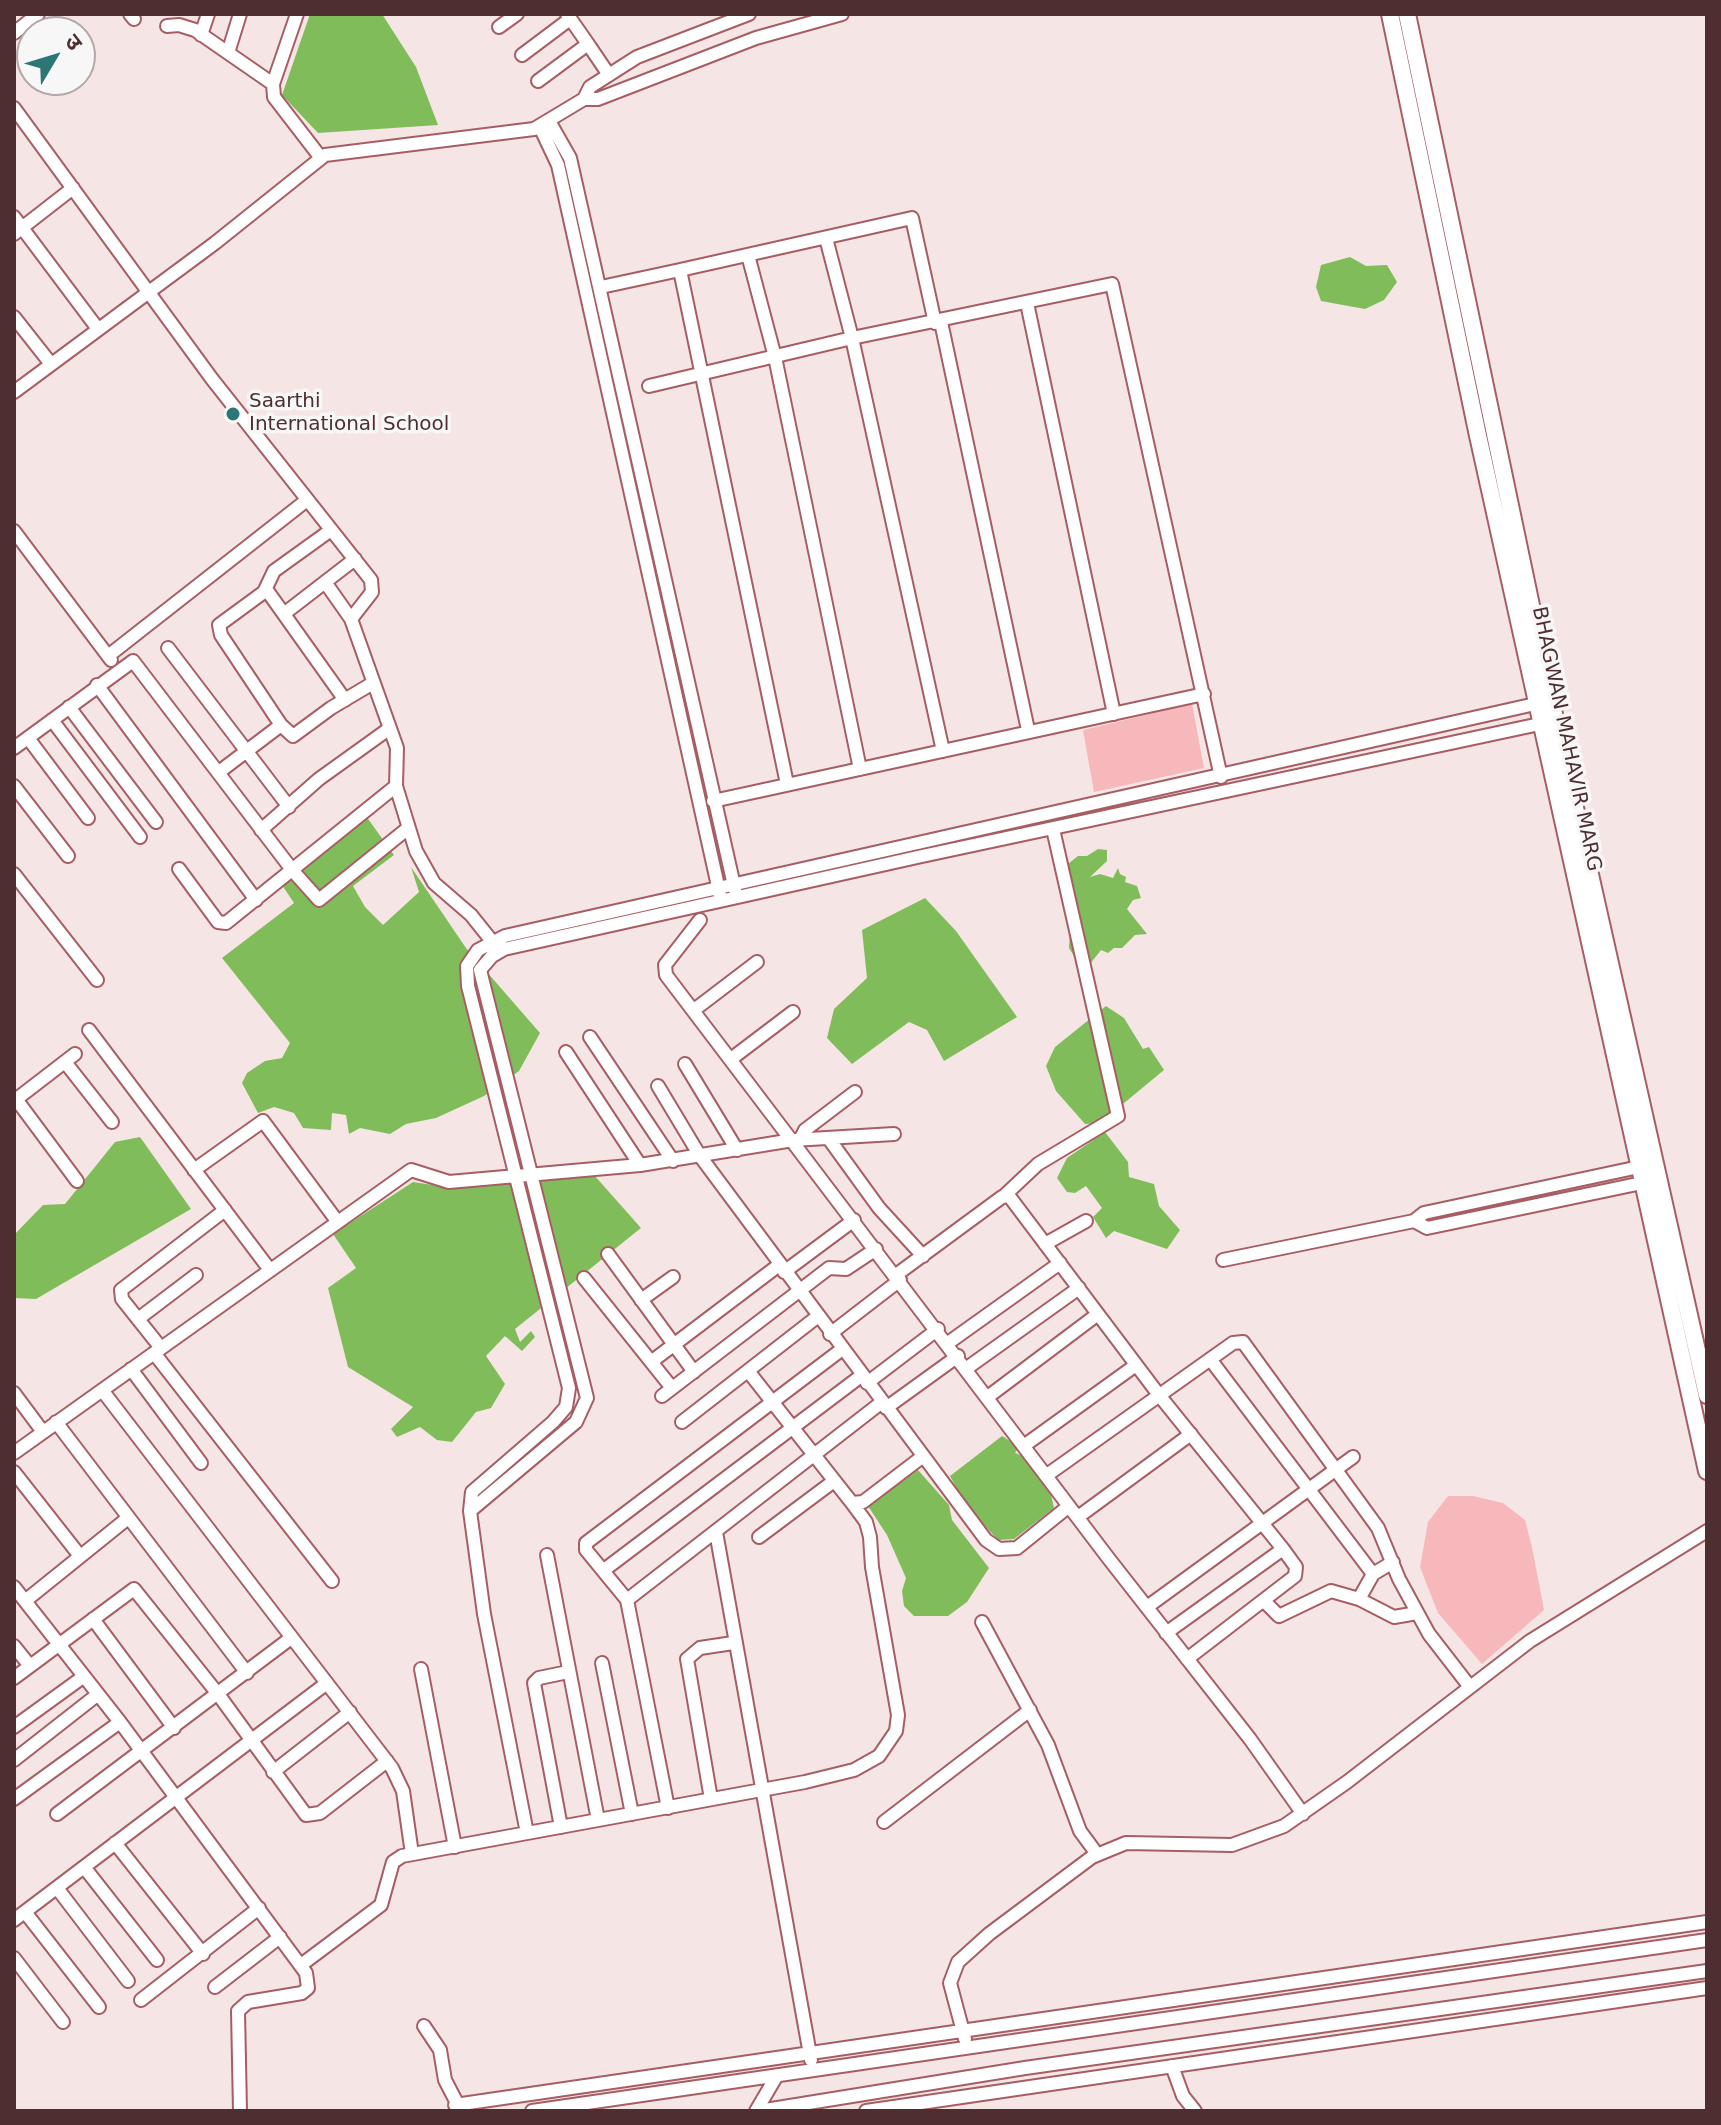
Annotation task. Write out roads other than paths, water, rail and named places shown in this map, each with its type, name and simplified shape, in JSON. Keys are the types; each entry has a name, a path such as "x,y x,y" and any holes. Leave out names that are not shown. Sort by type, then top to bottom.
{"main road":[{"name":"BHAGWAN MAHAVIR MARG","path":"1390,14 1544,702 1707,1395"},
{"name":"BHAGWAN MAHAVIR MARG","path":"1407,14 1544,702"},
{"name":"BHAGWAN MAHAVIR MARG","path":"1549,722 1641,1175 1707,1471"}],"street":[{"path":"14,33 38,14"},
{"path":"201,35 208,14"},
{"path":"228,53 240,14"},
{"path":"297,14 273,84 275,102 321,158"},
{"path":"499,27 517,14"},
{"path":"14,392 321,158 331,153 545,124 584,99 590,87 637,57 749,14"},
{"path":"584,99 598,99 756,38 842,14"},
{"path":"522,55 569,16 609,75"},
{"path":"167,26 185,20 201,35 273,84"},
{"path":"538,81 588,44"},
{"path":"14,108 147,292 371,580 372,592 351,619"},
{"path":"545,124 568,152 737,898"},
{"path":"545,124 558,165 722,901"},
{"path":"73,188 17,226 98,329"},
{"path":"601,287 912,218 1028,730"},
{"path":"826,238 852,338 943,751"},
{"path":"748,255 775,357 860,769"},
{"path":"680,270 787,784"},
{"path":"649,386 852,338 1027,303 1104,283 1115,287 1221,777"},
{"path":"1027,303 1114,714"},
{"path":"14,317 51,364"},
{"path":"108,656 307,500"},
{"path":"331,530 274,571 266,589 222,622 218,630 281,725 293,736 373,683"},
{"path":"14,531 118,670"},
{"path":"285,613 355,559"},
{"path":"325,582 351,619 397,748 396,786 407,829 434,883 471,915 495,946"},
{"path":"266,589 345,700"},
{"path":"168,648 289,807"},
{"path":"14,748 129,662 136,664 315,897 323,898 407,829"},
{"path":"97,685 256,900"},
{"path":"713,801 1204,694"},
{"path":"527,1833 484,1614 470,1511 472,1492 553,1422 570,1397 468,986 467,966 471,957 495,946 733,884 1221,777 1544,702"},
{"path":"69,707 156,822"},
{"path":"52,720 140,837"},
{"path":"470,1511 576,1422 587,1398 480,970 495,946 737,898 1549,722"},
{"path":"219,772 281,725"},
{"path":"261,830 319,779 390,728"},
{"path":"28,738 88,818"},
{"path":"14,786 68,856"},
{"path":"179,869 221,924 293,871 396,786"},
{"path":"830,1334 923,1256 1005,1195 1038,1164 1118,1116 1053,829"},
{"path":"14,874 97,980"},
{"path":"700,920 665,970 1069,1506 1276,1772 1303,1814"},
{"path":"694,1010 757,962"},
{"path":"731,1059 793,1012"},
{"path":"89,1030 270,1270"},
{"path":"590,1037 673,1161"},
{"path":"566,1052 640,1165"},
{"path":"77,1181 15,1100 70,1058 112,1122"},
{"path":"685,1064 737,1150"},
{"path":"658,1086 700,1156 974,1526 999,1549 1017,1548 1069,1506"},
{"path":"796,1140 855,1092"},
{"path":"194,1170 263,1121 337,1221"},
{"path":"14,1453 411,1170 449,1182 640,1165 796,1140 894,1134"},
{"path":"829,1139 879,1208 923,1256"},
{"path":"1223,1260 1414,1221 1427,1228 1641,1175"},
{"path":"1005,1195 1296,1567 1295,1576 1187,1659"},
{"path":"225,1210 121,1290 122,1299 157,1351 332,1581"},
{"path":"651,1362 854,1220"},
{"path":"1045,1244 1086,1221"},
{"path":"584,1278 651,1362 667,1392 829,1268 846,1269 876,1249"},
{"path":"608,1254 694,1372"},
{"path":"948,1343 1060,1263"},
{"path":"138,1319 196,1275"},
{"path":"641,1300 673,1277"},
{"path":"967,1368 1079,1288"},
{"path":"989,1396 1098,1314"},
{"path":"682,1422 817,1317"},
{"path":"604,1570 792,1428 938,1329"},
{"path":"1047,1475 1235,1341 1243,1342 1378,1528 1417,1613 1470,1687"},
{"path":"668,1808 627,1600 586,1550 588,1541 841,1350"},
{"path":"627,1600 813,1453 958,1356"},
{"path":"1210,1359 1373,1574"},
{"path":"1025,1445 1136,1365"},
{"path":"131,1369 201,1463"},
{"path":"301,1965 381,1905 393,1862 412,1854 668,1808 863,1767 884,1751 896,1731 898,1715 866,1522 748,1371"},
{"path":"102,1390 387,1761 403,1791 412,1854"},
{"path":"14,1393 43,1432"},
{"path":"56,1422 247,1673"},
{"path":"1078,1517 1191,1434"},
{"path":"852,1503 863,1502 922,1457"},
{"path":"1147,1607 1353,1457"},
{"path":"14,1472 80,1556"},
{"path":"759,1537 834,1481"},
{"path":"128,1518 80,1556 18,1595 120,1722 301,1965 308,1980 306,1990 248,2002 238,2011 240,2111"},
{"path":"968,2049 950,1983 958,1962 989,1934 1097,1854 1126,1843 1232,1845 1266,1835 1303,1814 1558,1623 1707,1531"},
{"path":"716,1532 733,1643 814,2072"},
{"path":"1166,1633 1283,1549"},
{"path":"547,1555 598,1820"},
{"path":"1359,1599 1373,1574 1393,1562"},
{"path":"14,1678 134,1589 218,1694 273,1772 311,1817 387,1761"},
{"path":"1264,1601 1279,1616 1331,1591 1359,1599 1394,1617 1417,1613"},
{"path":"93,1619 174,1728"},
{"path":"982,1622 1048,1745 1075,1822 1097,1854"},
{"path":"57,1814 291,1638"},
{"path":"711,1799 687,1659 700,1648 733,1643"},
{"path":"14,1646 30,1666"},
{"path":"602,1663 632,1814"},
{"path":"421,1669 455,1847"},
{"path":"561,1827 534,1683 539,1678 568,1672"},
{"path":"14,1727 83,1677"},
{"path":"14,1920 327,1683"},
{"path":"14,1760 97,1695"},
{"path":"884,1822 1030,1710"},
{"path":"273,1772 350,1712"},
{"path":"14,1799 120,1722"},
{"path":"115,1843 203,1954"},
{"path":"84,1867 157,1960"},
{"path":"57,1888 128,1981"},
{"path":"141,2000 259,1908"},
{"path":"25,1912 99,2007"},
{"path":"424,2026 440,2050 445,2080 460,2108 1707,1922"},
{"path":"215,1987 280,1937"},
{"path":"532,2111 1707,1940"},
{"path":"14,1958 63,2022"},
{"path":"757,2111 1059,2063 1707,1971"},
{"path":"866,2111 1707,1988"},
{"path":"1055,2037 1059,2063"},
{"path":"1172,2066 1183,2096 1195,2111"},
{"path":"757,2111 776,2077"}],"place":[{"name":"Saarthi International School","path":"233,414"}]}
